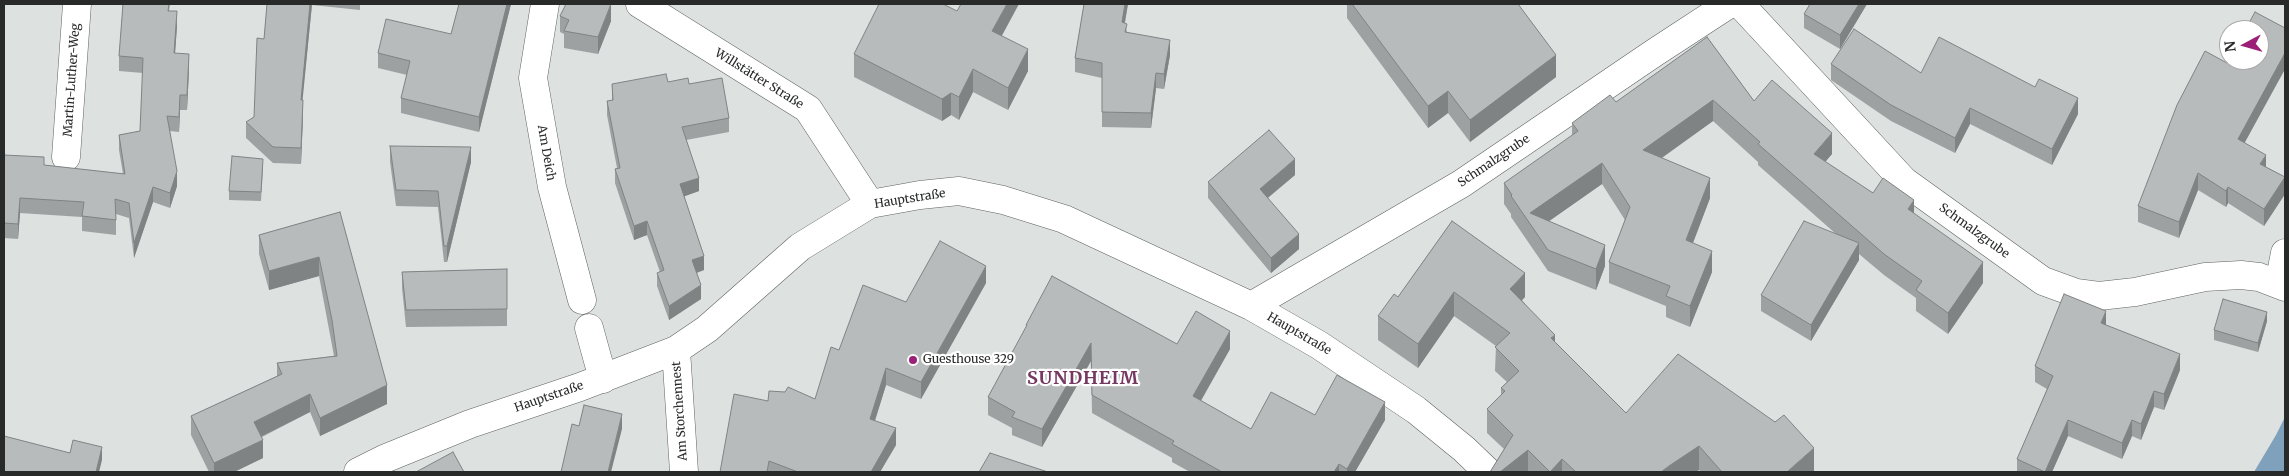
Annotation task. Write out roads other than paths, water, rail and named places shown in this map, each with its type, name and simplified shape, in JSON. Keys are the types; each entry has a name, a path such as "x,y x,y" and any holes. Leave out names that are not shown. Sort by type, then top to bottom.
{"street":[{"name":"Martin-Luther-Weg","path":"66,156 77,4"},
{"name":"Am Deich","path":"545,4 533,78 552,187 582,300"},
{"name":"Willstätter Straße","path":"640,4 808,110 870,204"},
{"name":"Schmalzgrube","path":"1251,306 1461,184 1729,4"},
{"name":"Schmalzgrube","path":"1740,4 1904,181 2043,281 2076,293 2100,296 2135,292 2205,277 2240,275 2259,277 2282,286 2285,253"},
{"name":"Hauptstraße","path":"358,472 384,459 470,424 603,379 676,350 707,329 800,247 870,204 920,195 958,191 1003,200 1064,219 1251,306 1319,345 1416,410 1464,449 1488,472"},
{"path":"589,328 603,379"},
{"name":"Am Storchennest","path":"676,350 684,472"}],"water":[{"path":"2285,417 2285,472 2254,472 2276,435"}],"place":[{"name":"Guesthouse 329","path":"913,360"}],"district":[{"name":"SUNDHEIM","path":"1083,379"}]}
